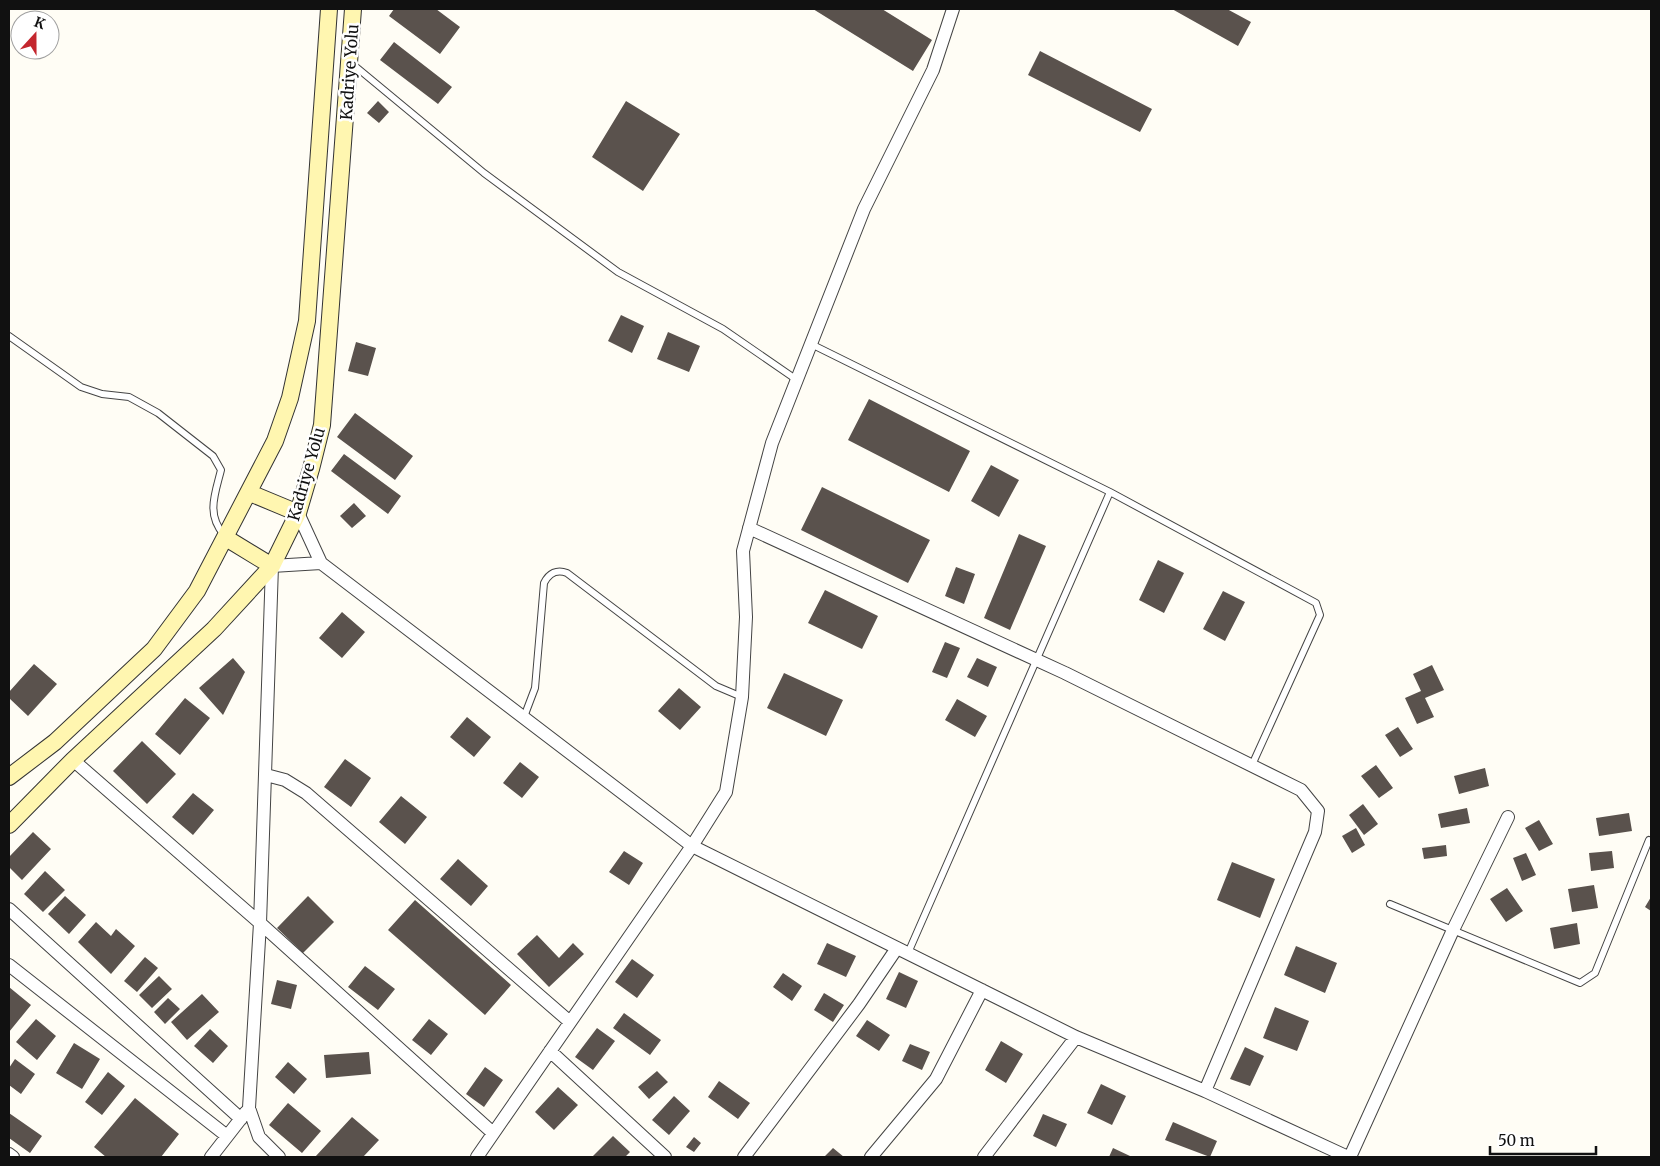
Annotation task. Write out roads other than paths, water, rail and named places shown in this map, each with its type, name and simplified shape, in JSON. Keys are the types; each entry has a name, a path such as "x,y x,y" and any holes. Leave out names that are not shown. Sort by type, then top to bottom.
{"main road":[{"name":"Kadriye Yolu","path":"9,777 55,742 154,649 197,591 250,493 274,441 290,398 307,321 329,9"},
{"name":"Kadriye Yolu","path":"9,825 73,760 214,629 272,566 298,513 312,469 322,425 353,9"},
{"path":"250,493 298,513"},
{"path":"226,538 272,566"}],"street":[{"path":"477,1157 692,846 726,792 742,697 746,617 743,551 772,443 864,209 933,70 953,9"},
{"path":"298,513 321,563 692,846 1076,1037 1205,1091 1349,1157 1453,930 1508,817"},
{"path":"749,528 1037,661 1252,765 1301,790 1318,810 1315,832 1205,1091"},
{"path":"279,1157 259,1137 250,1108 260,923 272,566 321,563"},
{"path":"73,760 260,923 493,1133"},
{"path":"266,775 285,780 306,793 570,1022"},
{"path":"9,909 241,1119"},
{"path":"744,1157 859,1004 903,951"},
{"path":"9,965 227,1136"},
{"path":"871,1157 936,1078 982,990"},
{"path":"985,1157 1076,1037"},
{"path":"550,1051 665,1157"},
{"path":"211,1157 250,1108"},
{"path":"9,1154 13,1157"}],"lane":[{"path":"349,62 484,173 618,272 723,329 797,380"},
{"path":"9,336 80,387 102,394 129,397 158,413 213,456 221,470 214,500 214,524 226,538"},
{"path":"811,344 1110,492 1316,603 1320,615 1252,765"},
{"path":"903,951 1037,661 1110,492"},
{"path":"524,718 535,688 544,583 551,574 557,571 567,573 716,686 742,697"},
{"path":"1390,904 1580,983 1595,973 1650,840"}]}
